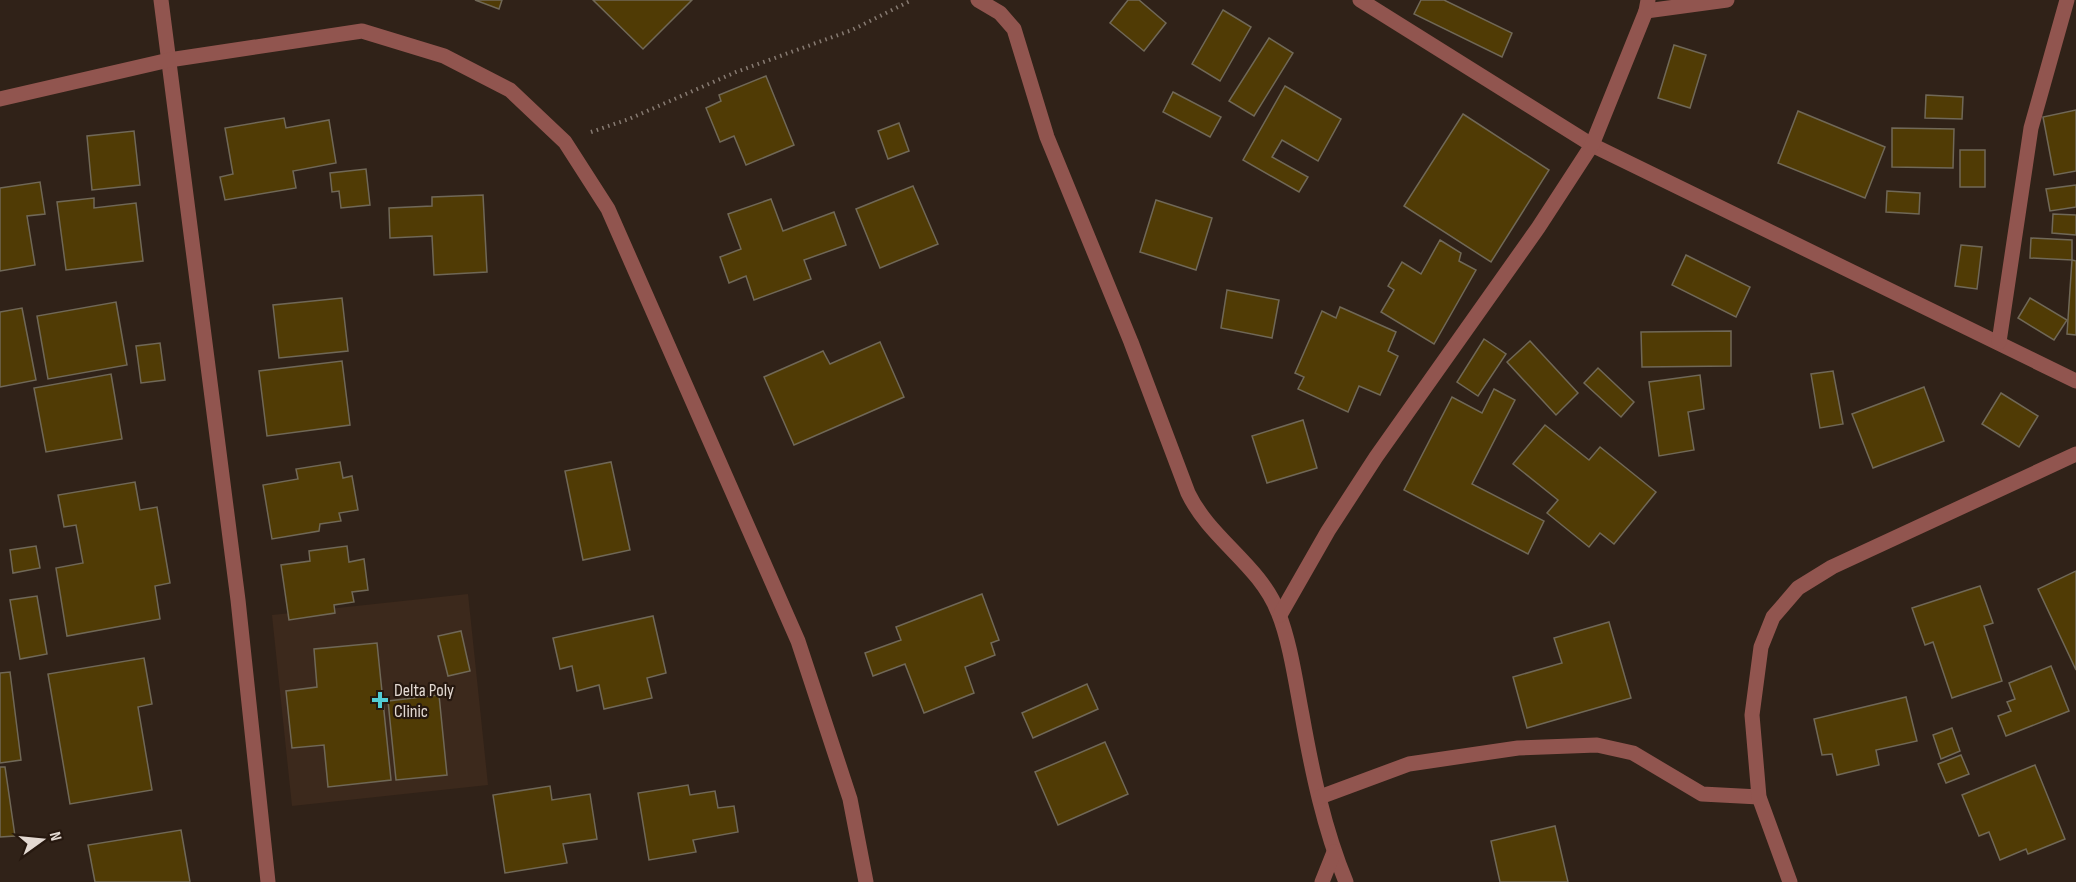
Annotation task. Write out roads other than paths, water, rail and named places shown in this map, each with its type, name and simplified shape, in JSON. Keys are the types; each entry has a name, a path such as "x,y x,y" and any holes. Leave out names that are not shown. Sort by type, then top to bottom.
{"street":[{"path":"161,0 238,600 268,882"},
{"path":"978,0 1000,13 1014,28 1047,137 1131,342 1188,494 1196,510 1217,536 1253,571 1270,593 1280,615 1320,797 1334,852 1346,882"},
{"path":"1359,0 1592,145 2076,381"},
{"path":"1280,615 1328,531 1376,457 1538,228 1592,145 1647,6 1727,0"},
{"path":"1999,342 2031,128 2067,0"},
{"path":"0,99 169,60 362,32 444,56 510,90 565,142 608,209 798,641 850,799 866,882"},
{"path":"1790,882 1759,797 1752,715 1761,647 1773,617 1798,588 1832,567 2076,454"},
{"path":"1320,797 1409,764 1518,748 1597,745 1633,753 1702,794 1759,797"},
{"path":"1322,882 1334,852"}],"place":[{"name":"Delta Poly Clinic","path":"380,700"}]}
